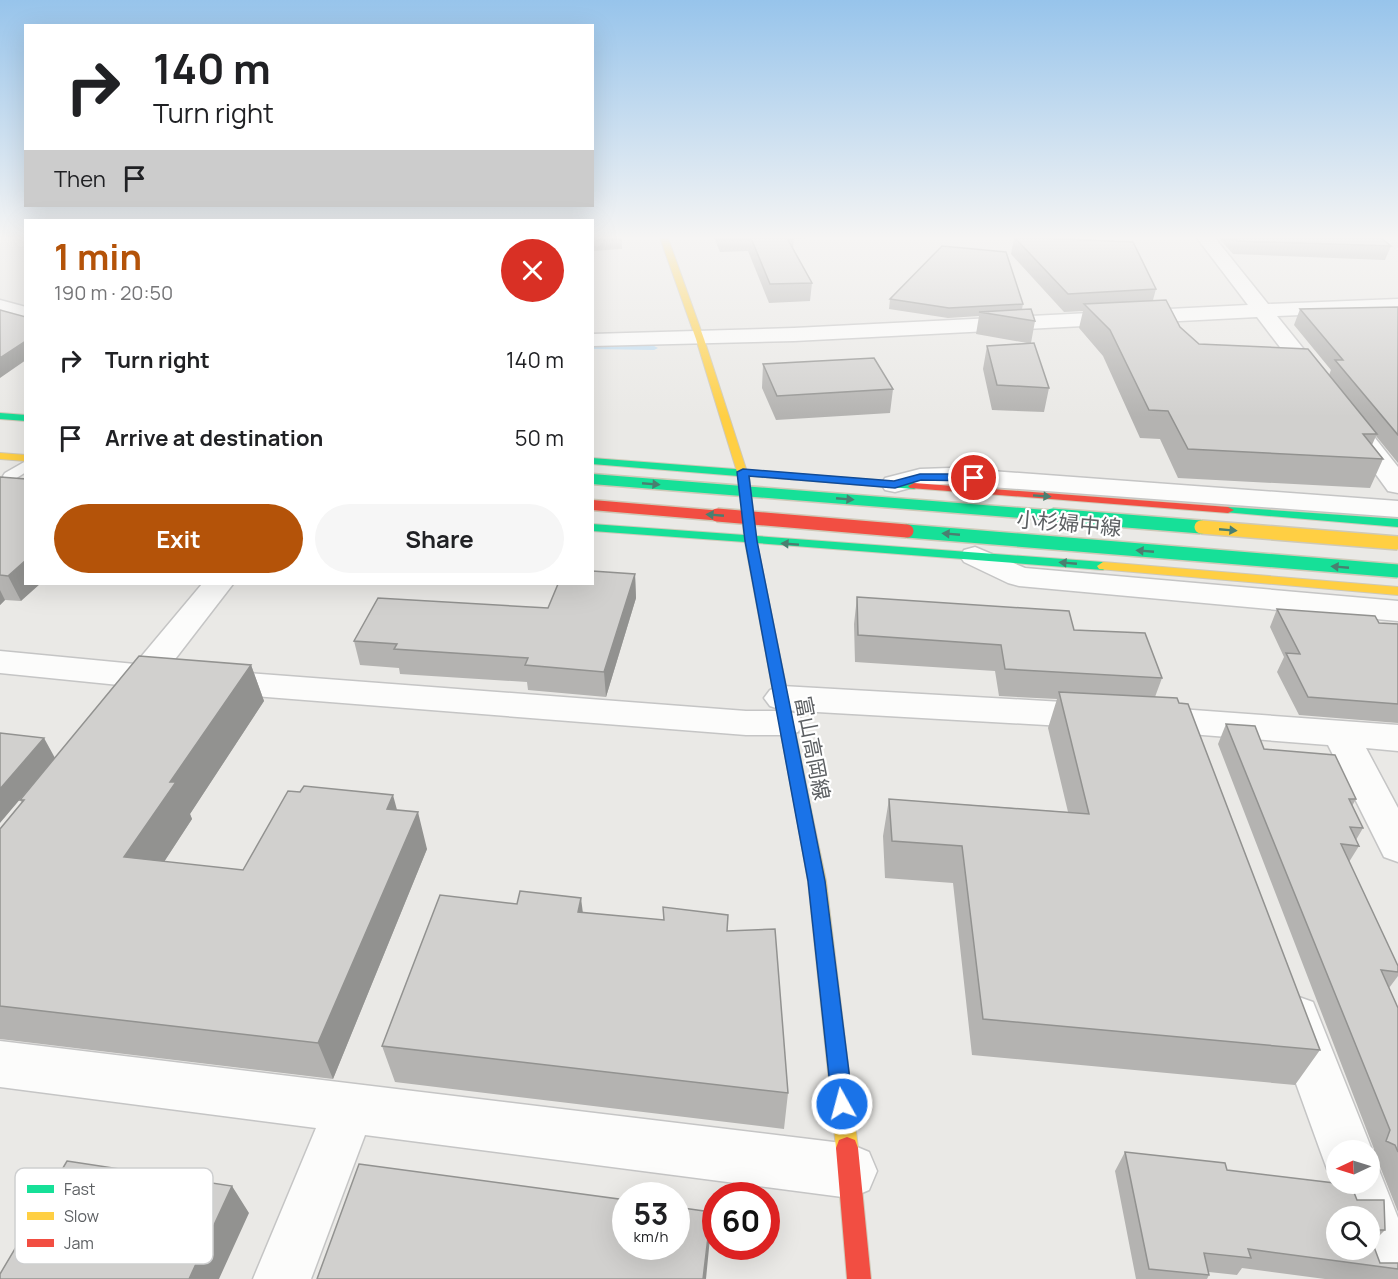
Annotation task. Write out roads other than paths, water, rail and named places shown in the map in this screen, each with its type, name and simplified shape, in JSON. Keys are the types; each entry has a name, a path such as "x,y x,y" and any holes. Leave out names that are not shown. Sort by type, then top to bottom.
{"main road":[{"name":"富山高岡線","path":"685,298 743,472 751,541 817,881 850,1171 859,1279"},
{"path":"0,416 24,418"},
{"path":"594,461 1398,523"},
{"name":"小杉婦中線","path":"594,479 1398,543"},
{"name":"小杉婦中線","path":"594,505 1398,572"},
{"path":"594,527 1398,591"}],"street":[{"path":"1254,298 1398,485"},
{"path":"594,340 700,339 1263,309 1398,305"},
{"path":"0,306 24,312"},
{"path":"895,484 920,477 950,476 1398,509"},
{"path":"975,556 1019,577 1398,611"},
{"path":"115,712 217,585"},
{"path":"0,662 144,676 746,723 784,710 1188,721 1398,738"},
{"path":"1188,721 1204,765"},
{"path":"1340,733 1398,846"},
{"path":"1285,986 1342,1140"},
{"path":"0,1064 850,1171"},
{"path":"282,1279 350,1107"},
{"path":"1362,1194 1393,1279"}],"waterway":[{"path":"594,347 654,348"}]}
